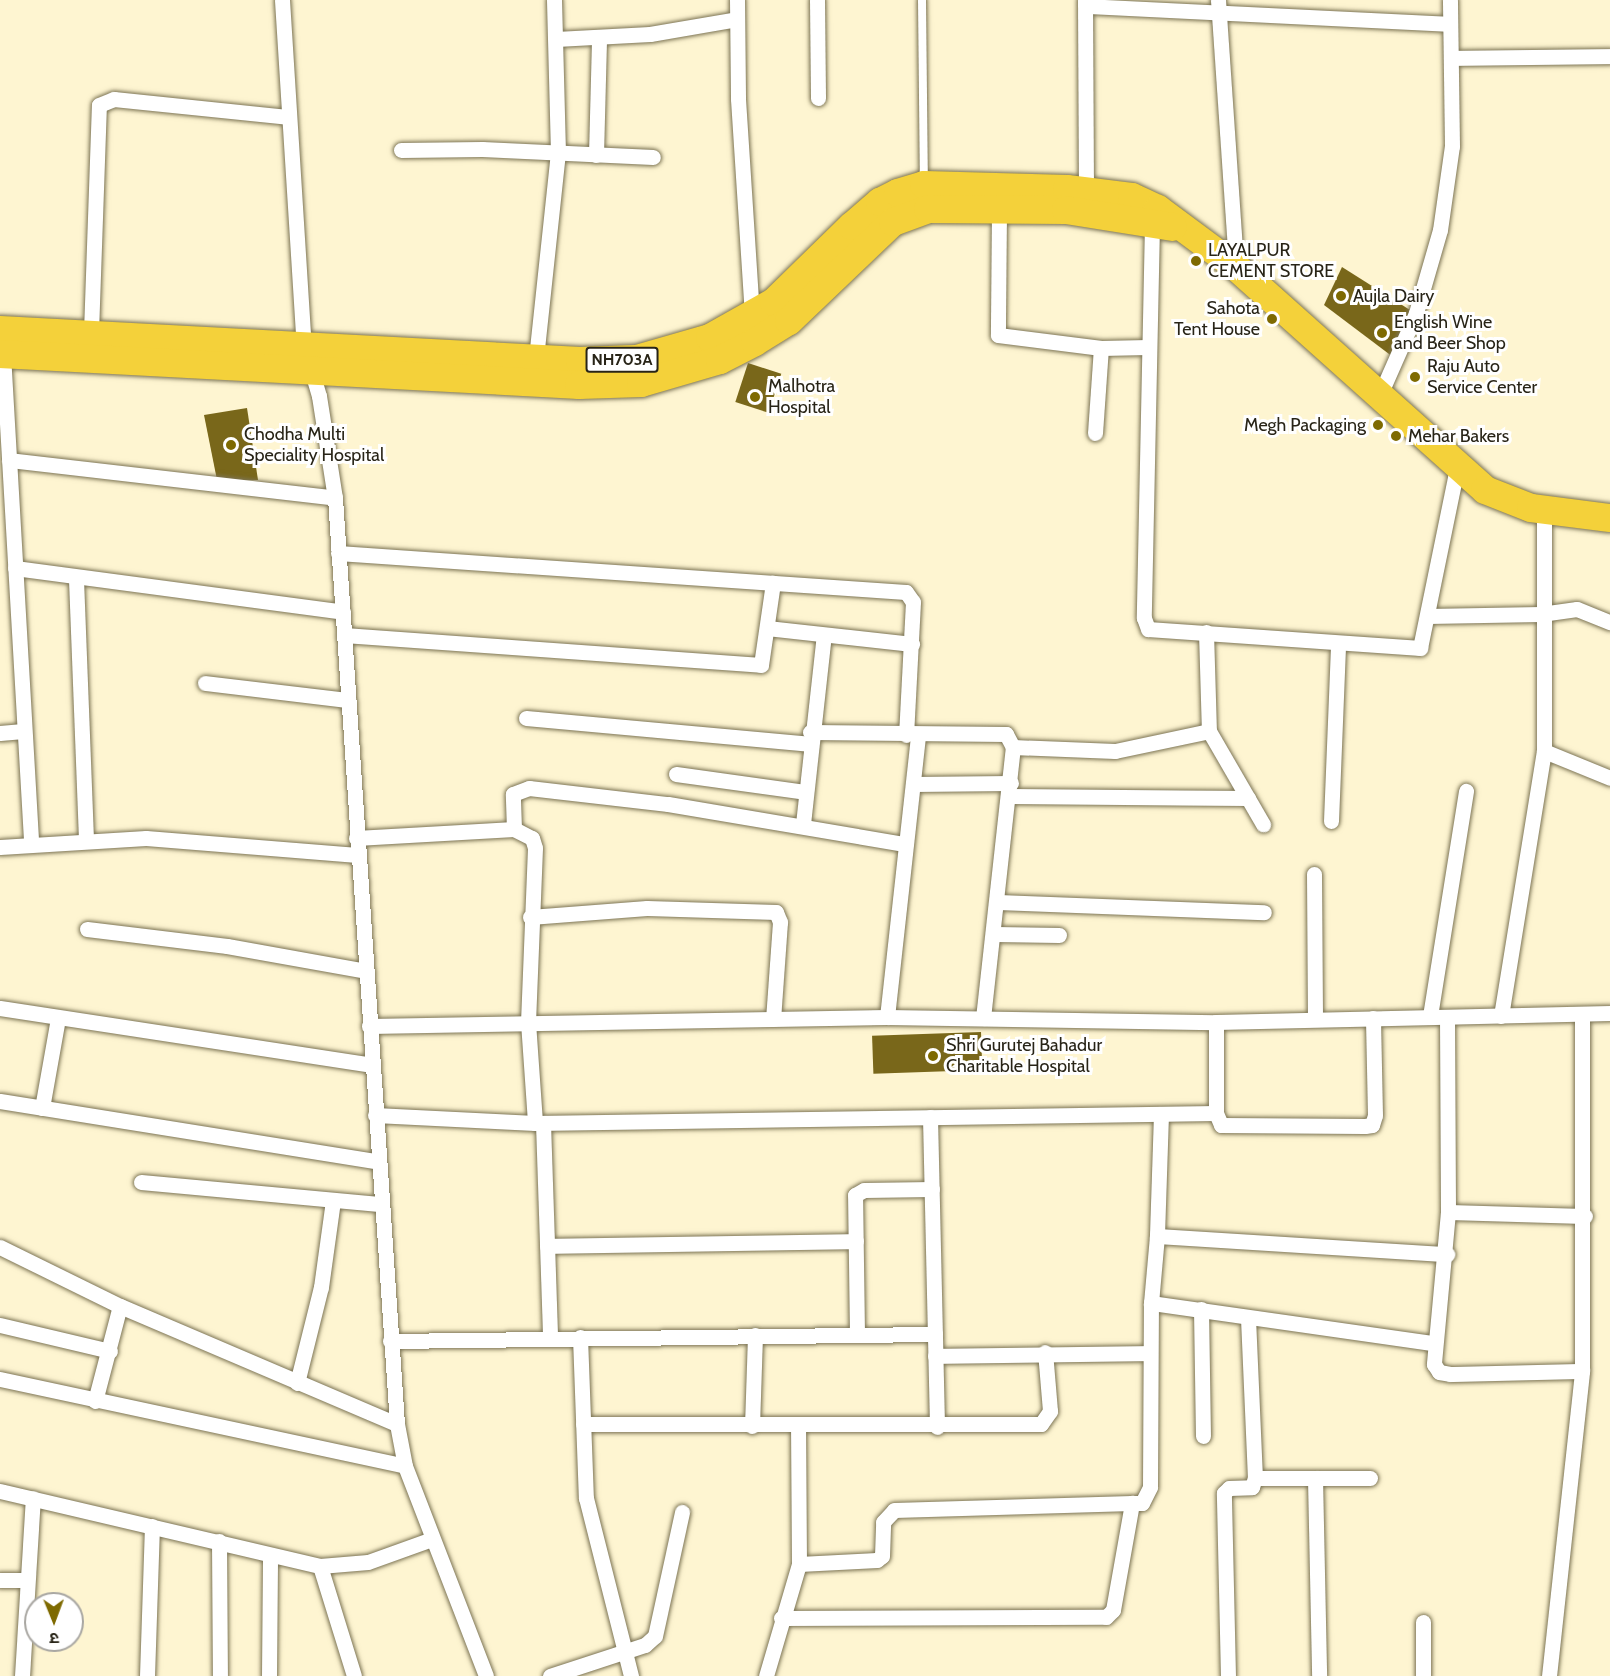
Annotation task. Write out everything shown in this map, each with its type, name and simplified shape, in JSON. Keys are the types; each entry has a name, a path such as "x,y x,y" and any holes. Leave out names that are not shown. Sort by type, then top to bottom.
{"highway":[{"name":"NH703A","path":"1,346 91,332 308,358 638,359 710,338 752,316 774,302 880,202 924,185 1086,191 1132,197 1158,209 1165,226"},
{"name":"NH703A","path":"1,346 308,358 641,383 720,360 789,321 893,222 928,209 1066,210 1165,226 1236,267 1456,468 1504,500 1544,510 1610,518"}],"street":[{"path":"282,0 287,117 308,358 335,498 357,855 369,1026 374,1065 376,1161 397,1424 405,1466 486,1676"},
{"path":"536,358 558,153 554,0"},
{"path":"737,0 752,316"},
{"path":"816,0 818,98"},
{"path":"1379,397 1416,314 1440,230 1452,146 1453,58 1450,0"},
{"path":"1086,191 1085,3 1218,6 1450,24"},
{"path":"1218,6 1236,267"},
{"path":"556,39 599,39 737,19"},
{"path":"596,155 599,39"},
{"path":"1453,58 1610,56"},
{"path":"91,332 99,105 114,99 287,117"},
{"path":"401,150 653,157"},
{"path":"999,209 998,335 1101,348 1148,347"},
{"path":"1165,226 1148,347 1144,624 1154,631 1206,632 1414,651 1422,642 1456,468"},
{"path":"1,346 31,844"},
{"path":"1095,433 1101,348"},
{"path":"9,460 335,498"},
{"path":"1501,1016 1544,751 1541,614 1544,510"},
{"path":"338,553 906,592 913,602 913,784 887,1017"},
{"path":"15,568 76,579 343,612"},
{"path":"76,579 86,841"},
{"path":"344,635 753,666 764,661 773,584"},
{"path":"1427,616 1541,614 1585,609 1610,622"},
{"path":"767,628 912,644"},
{"path":"1206,632 1209,731 1263,824"},
{"path":"803,824 810,738 824,635"},
{"path":"1331,821 1338,643"},
{"path":"205,682 348,700"},
{"path":"526,718 810,738 1006,734 1013,747 1011,790 983,1017"},
{"path":"0,733 23,731"},
{"path":"1013,747 1127,750 1209,731"},
{"path":"1544,751 1610,777"},
{"path":"676,774 805,792"},
{"path":"913,784 1011,790 1248,798"},
{"path":"514,828 513,794 529,788 803,824 905,844"},
{"path":"1430,1016 1466,790"},
{"path":"356,838 514,828 526,831 536,848 530,917 528,1022 539,1123 550,1337"},
{"path":"0,847 146,838 357,855"},
{"path":"1314,874 1315,1019"},
{"path":"998,902 1264,912"},
{"path":"530,917 647,908 776,912 780,922 774,1019"},
{"path":"87,929 227,946 366,970"},
{"path":"995,934 1059,936"},
{"path":"0,1008 374,1065"},
{"path":"369,1026 887,1017 1216,1022 1610,1013"},
{"path":"1548,1676 1582,1371 1585,1216 1582,1014"},
{"path":"1447,1017 1447,1254 1433,1343 1434,1364 1439,1372 1450,1374 1582,1371"},
{"path":"42,1108 58,1018"},
{"path":"1216,1022 1216,1113 1221,1125 1227,1127 1372,1125 1373,1018"},
{"path":"0,1101 376,1161"},
{"path":"375,1115 539,1123 1216,1113"},
{"path":"799,1564 877,1560 882,1556 883,1522 894,1510 1142,1503 1150,1487 1148,1353 1157,1236 1161,1114"},
{"path":"930,1117 937,1426"},
{"path":"141,1182 380,1204"},
{"path":"857,1334 858,1191 932,1189"},
{"path":"297,1383 321,1287 333,1201"},
{"path":"1448,1212 1585,1216"},
{"path":"1157,1236 1447,1254"},
{"path":"547,1246 856,1241"},
{"path":"0,1247 120,1306 397,1424"},
{"path":"1151,1303 1433,1343"},
{"path":"95,1401 120,1306"},
{"path":"1201,1309 1203,1436"},
{"path":"1228,1676 1224,1493 1229,1488 1252,1487 1254,1478 1248,1318"},
{"path":"0,1326 110,1351"},
{"path":"390,1341 550,1337 935,1334"},
{"path":"752,1426 755,1335"},
{"path":"580,1337 586,1498 623,1654 632,1676"},
{"path":"935,1356 1045,1352 1148,1353"},
{"path":"583,1424 937,1426 1046,1422 1050,1411 1045,1352"},
{"path":"0,1379 405,1466"},
{"path":"766,1676 781,1618 799,1564 798,1426"},
{"path":"1254,1478 1370,1478"},
{"path":"1315,1478 1319,1676"},
{"path":"0,1491 320,1566 368,1562 432,1539"},
{"path":"22,1676 25,1580 33,1498"},
{"path":"781,1618 1106,1617 1115,1599 1132,1503"},
{"path":"550,1676 645,1645 662,1620 682,1512"},
{"path":"147,1676 152,1526"},
{"path":"219,1541 220,1676"},
{"path":"269,1676 270,1555"},
{"path":"320,1566 354,1676"},
{"path":"0,1580 25,1580"},
{"path":"1423,1623 1423,1676"}],"lane":[{"path":"922,0 924,185"}],"building":[{"name":"English Wine and Beer Shop","path":"1342,267 1410,310 1393,357 1324,305"},
{"path":"748,363 781,374 769,413 735,402"},
{"path":"247,408 258,480 217,480 204,415"},
{"path":"981,1032 982,1070 873,1074 872,1036"}],"place":[{"name":"LAYALPUR CEMENT STORE","path":"1196,261"},
{"name":"Aujla Dairy","path":"1341,296"},
{"name":"Sahota Tent House","path":"1272,319"},
{"name":"English Wine and Beer Shop","path":"1382,333"},
{"name":"Raju Auto Service Center","path":"1415,377"},
{"name":"Malhotra Hospital","path":"755,397"},
{"name":"Megh Packaging","path":"1378,425"},
{"name":"Mehar Bakers","path":"1396,436"},
{"name":"Chodha Multi Speciality Hospital","path":"231,445"},
{"name":"Shri Gurutej Bahadur Charitable Hospital","path":"933,1056"}]}
